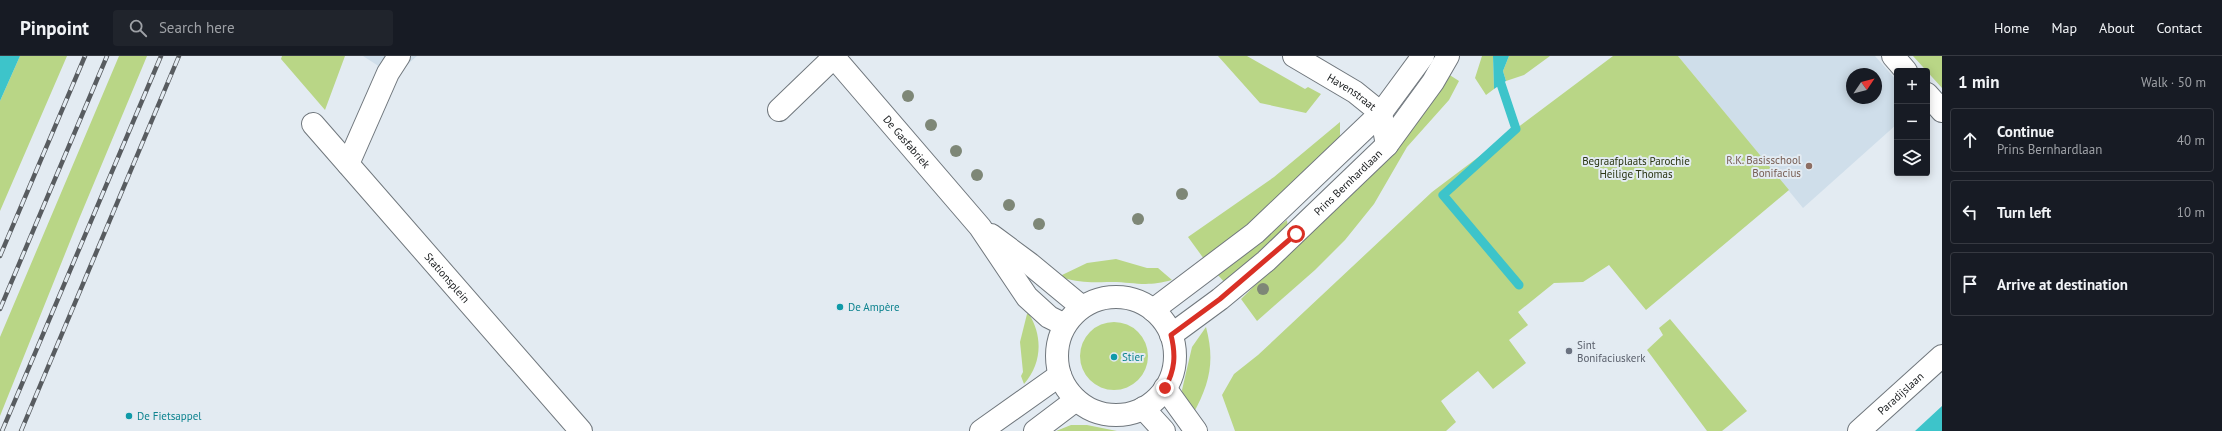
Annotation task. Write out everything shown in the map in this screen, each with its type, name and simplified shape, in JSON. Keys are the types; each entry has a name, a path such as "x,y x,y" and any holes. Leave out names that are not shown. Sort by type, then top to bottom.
{"main road":[{"path":"348,164 388,73 399,56"},
{"name":"Havenstraat","path":"1294,56 1355,92 1381,113 1387,145"},
{"path":"1153,310 1255,233 1381,113 1423,56"},
{"name":"Prins Bernhardlaan","path":"1171,335 1220,299 1266,261 1387,145 1433,82 1448,56"},
{"path":"1893,56 1903,68"},
{"path":"781,112 835,59"},
{"name":"De Gasfabriek","path":"835,59 980,227 1014,280 1027,297 1049,317 1065,325"},
{"path":"1930,97 1942,111"},
{"name":"Stationsplein","path":"313,124 581,431"},
{"name":"De Gasfabriek","path":"980,227 1030,264 1082,308"},
{"path":"1118,297 1130,299 1153,310 1164,321 1171,335 1175,362 1172,376 1165,388 1155,400 1143,408 1126,414 1108,415 1086,407 1076,400 1066,388 1060,375 1057,350 1065,325 1082,308 1099,300 1118,297"},
{"name":"Paradijslaan","path":"1859,431 1942,356"},
{"path":"981,431 1060,375"},
{"path":"1165,388 1196,431"},
{"path":"1035,431 1076,400"},
{"path":"1143,408 1164,431"}],"shaded area":[{"path":"363,56 417,56 394,76"},
{"name":"R.K. Basisschool Bonifacius","path":"1678,56 1875,56 1894,78 1894,127 1803,208"}],"green space":[{"path":"20,56 67,56 0,211 0,101"},
{"path":"119,56 147,56 79,219 0,416 0,337"},
{"path":"282,56 345,56 325,110 281,59"},
{"path":"1218,56 1247,56 1305,89 1308,87 1321,94 1306,113 1260,103"},
{"path":"1482,56 1493,56 1494,89 1486,95 1475,78"},
{"path":"1509,56 1550,56 1524,75 1506,81 1503,71"},
{"name":"Begraafplaats Parochie Heilige Thomas","path":"1613,56 1678,56 1789,190 1646,310 1609,265 1583,282 1554,283 1518,312 1528,325 1509,340 1526,363 1493,389 1478,371 1441,401 1456,422 1446,431 1235,431 1222,395 1234,374 1258,355 1432,192"},
{"path":"1913,56 1942,56 1942,88 1930,75 1930,68 1924,68"},
{"path":"1445,72 1459,81 1449,100 1407,147 1374,204 1345,240 1315,270 1257,321 1241,299 1363,180"},
{"path":"1340,122 1340,137 1276,202 1204,259 1188,237 1274,177"},
{"path":"1287,220 1288,229 1226,284 1217,274"},
{"path":"1116,259 1147,268 1158,268 1172,280 1154,284 1090,282 1063,278 1062,275 1087,263"},
{"path":"1027,314 1029,314 1037,331 1038,350 1034,368 1024,384 1021,376 1023,372 1020,342"},
{"path":"1670,319 1747,411 1722,431 1707,431 1647,350 1663,335 1659,328"},
{"path":"1114,322 1127,325 1138,332 1145,343 1148,356 1145,369 1138,380 1127,387 1114,390 1101,387 1090,380 1083,369 1080,356 1083,343 1090,332 1101,325"},
{"path":"1206,327 1210,351 1209,372 1199,403 1193,414 1183,399 1182,390 1192,347"},
{"path":"1071,425 1087,425 1117,431 1056,431"}],"water":[{"path":"0,56 20,56 0,101"},
{"path":"1493,56 1509,56 1503,71 1506,81 1494,89"},
{"path":"1942,406 1942,431 1915,431"}],"waterway":[{"path":"1501,84 1516,129 1443,195 1519,285"}],"railway":[{"path":"0,256 85,56"},
{"path":"0,309 107,56"},
{"path":"2,431 161,56"},
{"path":"21,431 179,56"}],"place":[{"name":"R.K. Basisschool Bonifacius","path":"1809,166"},
{"name":"De Ampère","path":"840,307"},
{"name":"Sint Bonifaciuskerk","path":"1569,351"},
{"name":"Stier","path":"1114,357"},
{"name":"De Fietsappel","path":"129,416"}],"route":[{"path":"1165,388 1172,376 1175,362 1171,335 1220,299 1296,234"}]}
